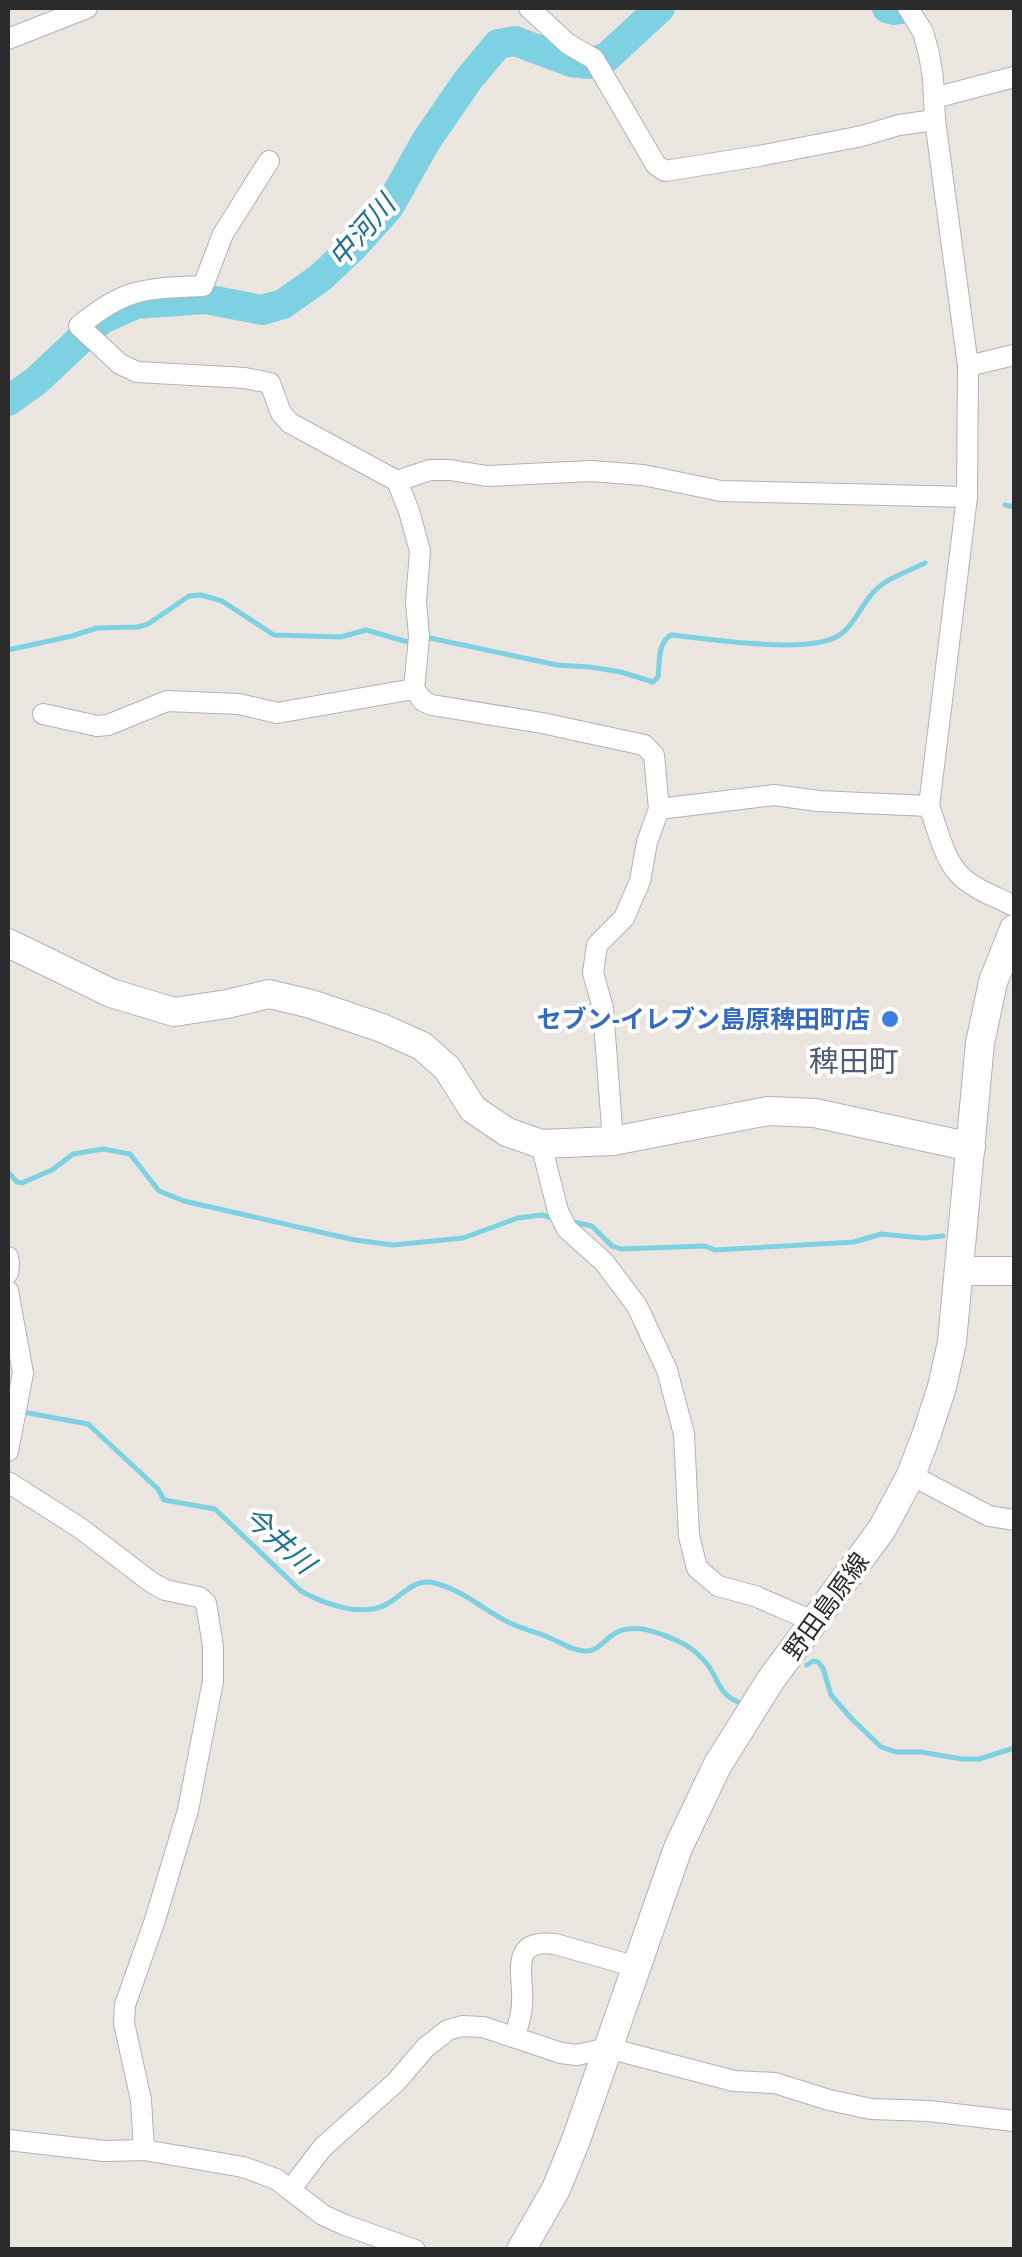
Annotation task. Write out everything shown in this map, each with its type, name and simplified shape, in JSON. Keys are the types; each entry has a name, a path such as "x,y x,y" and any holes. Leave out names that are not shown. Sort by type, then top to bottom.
{"main road":[{"name":"野田島原線","path":"522,2250 556,2189 576,2140 678,1848 718,1766 770,1681 882,1528 911,1476 942,1387 952,1342 980,1043 993,982 1014,930"},
{"path":"8,943 112,993 174,1012 269,994 382,1028 422,1046 447,1068 473,1109 507,1132 541,1144 613,1141 768,1111 815,1114 970,1147"},
{"path":"959,1271 1014,1271"}],"street":[{"path":"8,39 87,8"},
{"path":"529,8 597,64 656,165 665,171 934,120"},
{"path":"910,10 923,32 929,54 934,120 968,366 967,497 929,806 948,858 958,873 1014,906"},
{"path":"934,98 1014,78"},
{"path":"270,160 223,234 203,286 154,288 119,298 80,326 120,364 137,372 263,380 273,388 281,412 290,423 396,481 420,551 414,689 423,702 644,745 654,755 658,809 640,881 624,918 597,945 593,973 604,1008 613,1141"},
{"path":"968,366 1014,356"},
{"path":"396,481 430,470 487,476 591,471 643,475 721,491 967,497"},
{"path":"43,714 97,726 167,701 239,704 277,712 414,689"},
{"path":"658,809 774,795 929,806"},
{"path":"541,1144 562,1220 604,1262 637,1306 667,1370 684,1434 689,1536 698,1568 718,1586 755,1596 815,1622"},
{"path":"8,1257 8,1273"},
{"path":"8,1291 24,1373 8,1452"},
{"path":"911,1476 989,1516 1014,1520"},
{"path":"8,1482 165,1590 206,1602 213,1646 212,1681 188,1810 125,2006 124,2023 141,2100 144,2150"},
{"path":"514,2036 522,2004 520,1964 526,1950 534,1945 554,1944 636,1968"},
{"path":"290,2190 322,2147 396,2082 426,2048 448,2030 462,2026 482,2027 561,2053 577,2055 608,2048 734,2080 776,2084 871,2108 1014,2121"},
{"path":"8,2140 144,2150 243,2167 276,2179 323,2215 345,2226 414,2250"}],"waterway":[{"name":"中河川","path":"8,401 36,381 102,319 136,304 205,299 262,310 283,304 320,278 389,207 426,141 498,44 515,41 571,62 589,64 607,57 660,8"},
{"name":"中河川","path":"887,8 908,8"},
{"path":"1005,505 1014,507"},
{"path":"425,641 430,638 557,665 621,672 653,682 658,677 661,648 671,635 756,644 821,642 847,629 882,585 925,563"},
{"path":"8,650 97,628 138,627 189,596 201,595 222,601 274,635 341,637 366,630 415,644"},
{"path":"8,1172 22,1183 52,1170 73,1154 103,1149 130,1154 159,1191 184,1201 393,1245 463,1238 518,1218 552,1218"},
{"path":"573,1222 592,1226 612,1246 621,1249 705,1246 715,1250 854,1242 881,1234 943,1236"},
{"name":"今井川","path":"23,1412 88,1424 158,1489 164,1500 215,1509 301,1591 321,1600 343,1608 366,1610 387,1604 415,1585 427,1582 454,1590 513,1624 577,1650 593,1650 619,1631 656,1632 694,1651 724,1692 738,1702"},
{"name":"今井川","path":"807,1665 818,1662 831,1695 881,1747 962,1759 979,1759 1014,1748"}],"place":[{"name":"セブン-イレブン島原稗田町店","path":"890,1019"}],"district":[{"name":"稗田町","path":"854,1061"}]}
